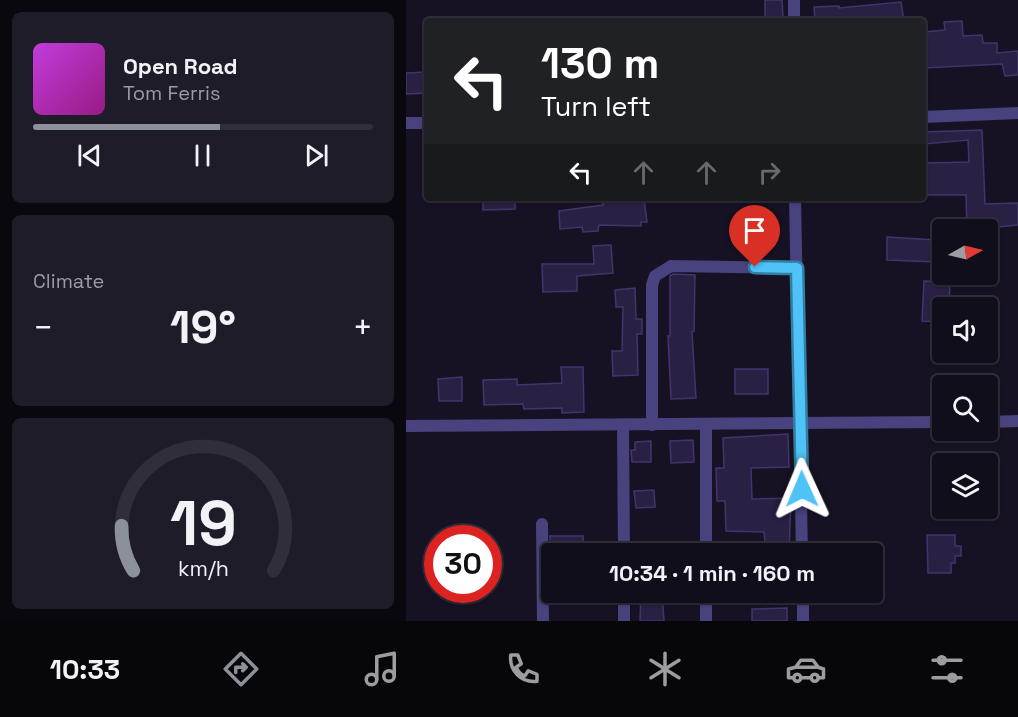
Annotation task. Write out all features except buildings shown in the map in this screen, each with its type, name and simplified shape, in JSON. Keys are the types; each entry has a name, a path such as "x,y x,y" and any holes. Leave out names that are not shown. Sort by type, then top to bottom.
{"street":[{"path":"794,0 794,18"},
{"path":"926,117 1018,113"},
{"path":"406,123 424,123"},
{"path":"795,201 802,543"},
{"path":"652,425 652,285 655,276 671,266 797,268"},
{"path":"998,422 1018,421"},
{"path":"406,426 932,422"},
{"path":"706,425 706,543"},
{"path":"624,426 624,543"},
{"path":"542,524 543,621"},
{"path":"624,603 624,621"},
{"path":"706,603 706,621"},
{"path":"803,603 803,621"}],"route":[{"path":"755,267 797,268 802,489"}]}
